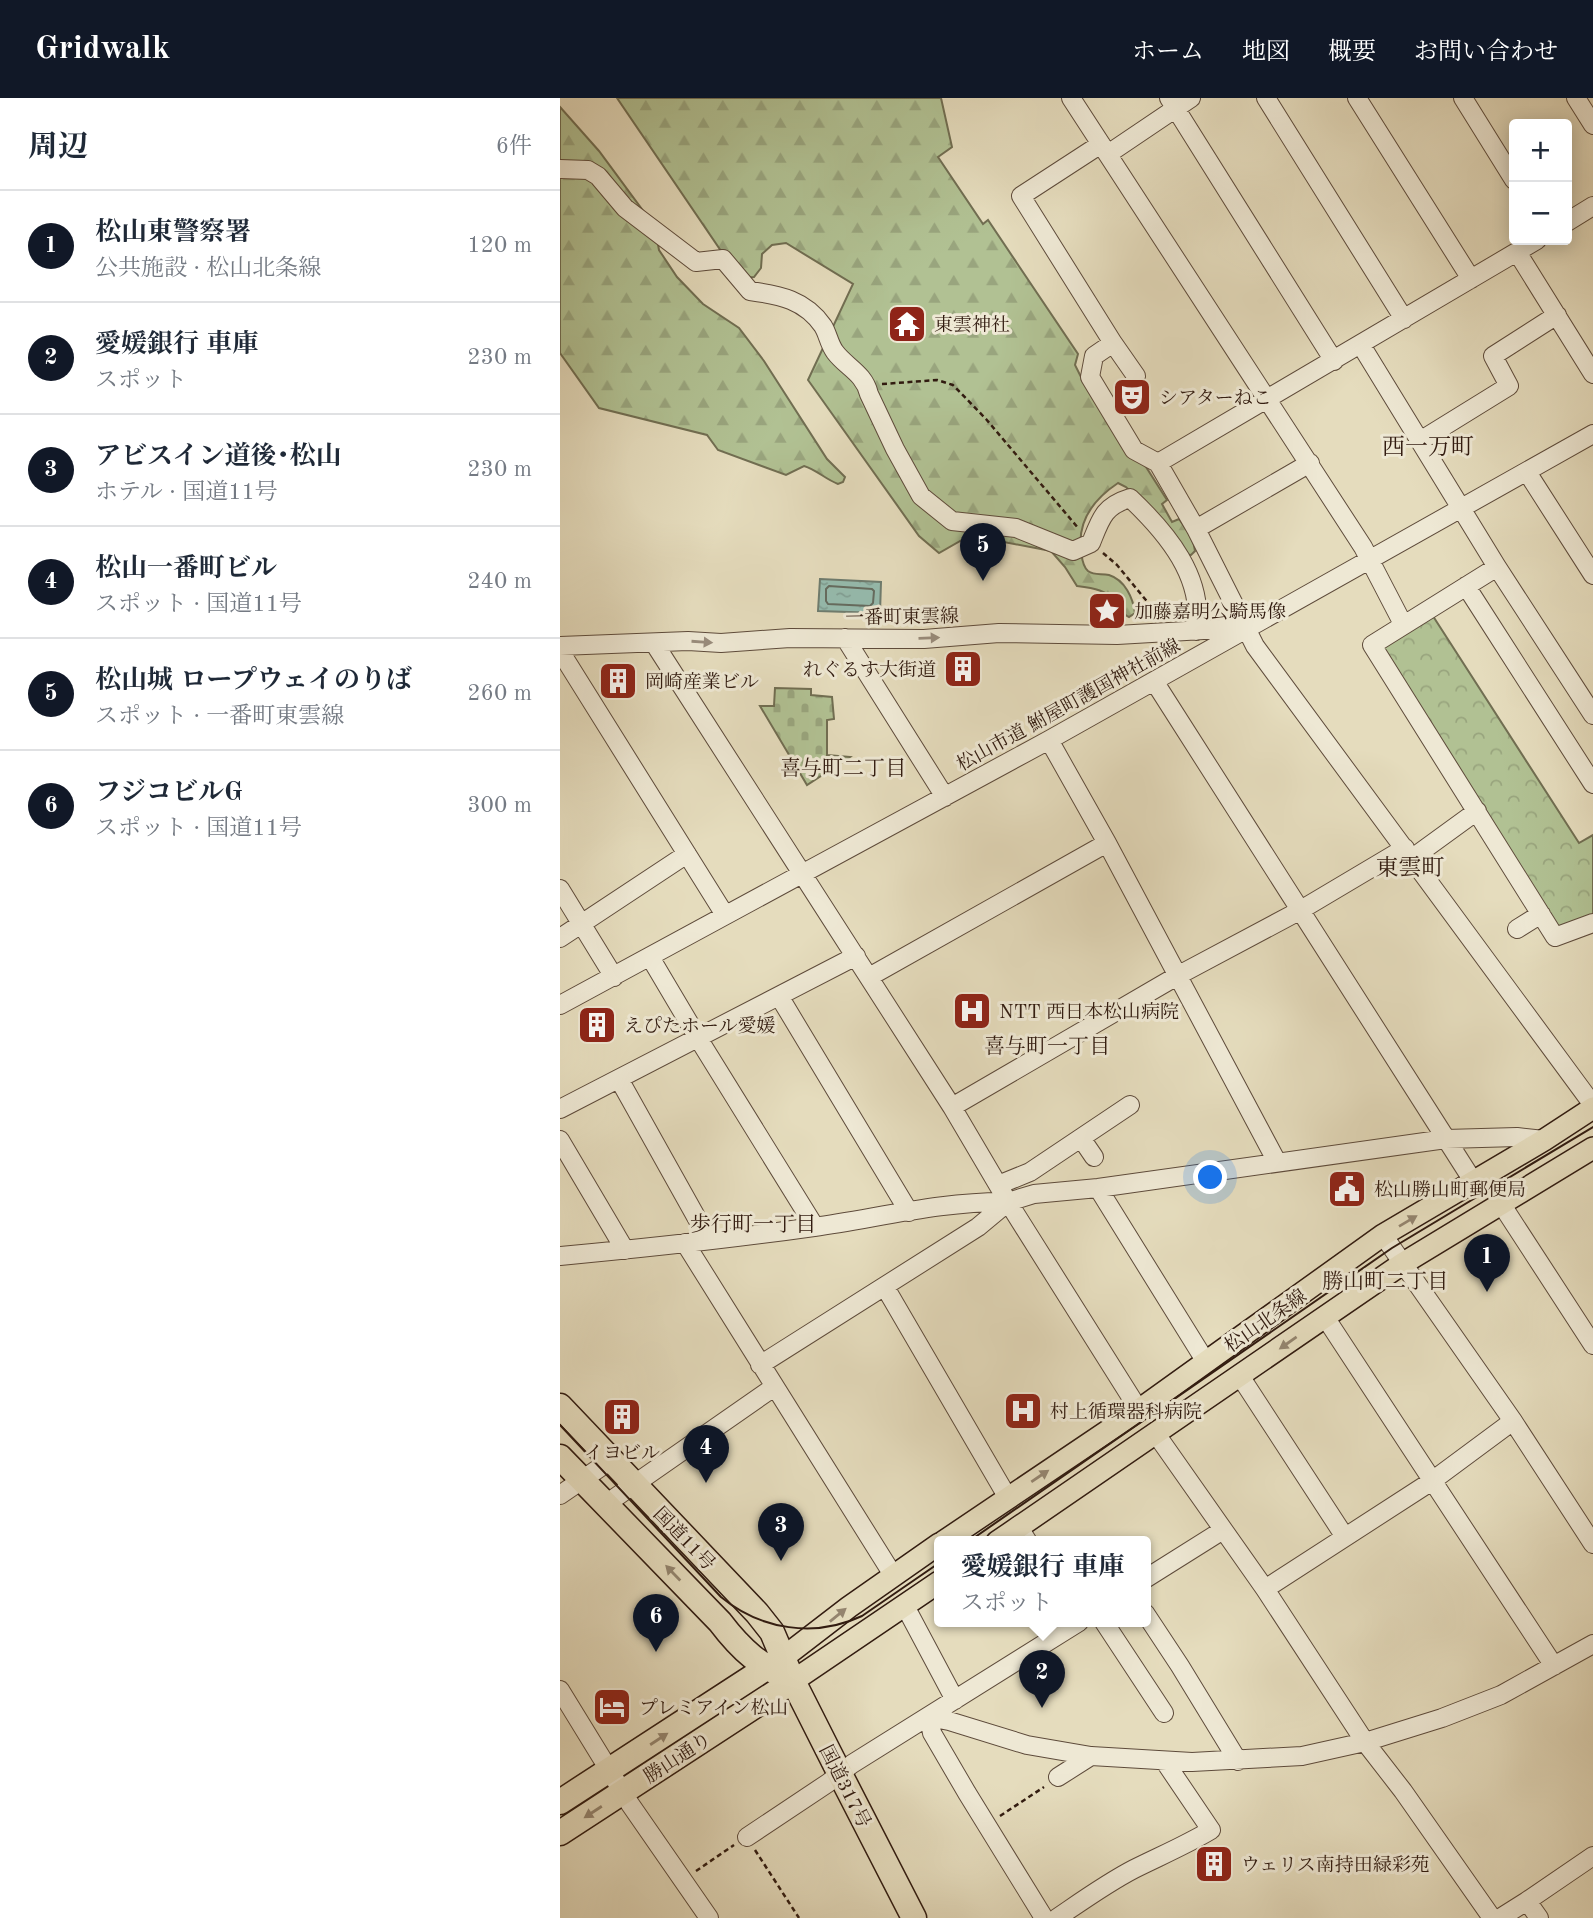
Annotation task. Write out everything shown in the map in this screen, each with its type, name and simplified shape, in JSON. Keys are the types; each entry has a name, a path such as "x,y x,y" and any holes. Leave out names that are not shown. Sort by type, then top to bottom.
{"highway":[{"name":"国道11号","path":"560,1406 758,1613 772,1632 775,1663"},
{"name":"国道11号","path":"560,1457 720,1622 738,1644 775,1663"},
{"path":"775,1663 793,1681"},
{"name":"勝山通り","path":"560,1802 775,1663"},
{"name":"勝山通り","path":"560,1833 793,1681"},
{"name":"国道317号","path":"793,1681 914,1918"}],"main road":[{"name":"松山北条線","path":"951,1536 1139,1409 1384,1235 1545,1140 1593,1106"},
{"name":"松山北条線","path":"1023,1534 1156,1434 1402,1264 1500,1202 1592,1151"},
{"name":"松山北条線","path":"775,1663 934,1548"},
{"path":"793,1681 934,1586"}],"street":[{"path":"1071,98 1310,463 1370,560 1403,624"},
{"path":"1136,376 1021,196 1104,149 1173,103 1191,98"},
{"path":"1266,98 1404,319"},
{"path":"1357,98 1471,279"},
{"path":"1463,98 1509,172"},
{"path":"1576,98 1593,125"},
{"path":"1173,103 1334,361"},
{"path":"560,169 588,170 598,176 625,208 696,262 723,259 750,291 794,300 822,326 835,352 867,385 895,449 921,496 952,521 1016,528 1073,551 1091,543 1100,519 1114,503 1130,498 1156,523 1188,569 1198,617 1196,631"},
{"path":"1572,219 1593,206"},
{"path":"1158,463 1529,245"},
{"path":"1517,252 1593,374"},
{"path":"1420,441 1509,386 1493,356 1557,315"},
{"path":"1113,343 1094,356 1090,377 1134,450 1158,463 1196,529 1255,646 1593,1106"},
{"path":"1361,345 1497,567 1593,715"},
{"name":"松山市道 鮒屋町護国神社前線","path":"560,1005 1049,740 1245,627 1593,434"},
{"path":"1196,529 1310,463"},
{"path":"1527,472 1593,575"},
{"path":"1497,567 1372,645 1555,937 1593,923"},
{"path":"1466,586 1593,784"},
{"name":"一番町東雲線","path":"560,649 790,638 924,639 999,633 1117,635 1245,627"},
{"path":"845,638 945,797"},
{"path":"654,643 952,1107 1139,1409"},
{"path":"560,649 725,915"},
{"path":"1154,681 1473,1181"},
{"path":"1049,740 1107,843 1277,1163"},
{"path":"952,1107 1177,976 1408,853 1477,811"},
{"path":"869,977 1107,843"},
{"path":"560,938 687,855"},
{"path":"560,889 614,976"},
{"path":"1517,929 1530,918 1541,914"},
{"path":"560,1109 856,956"},
{"path":"650,957 815,1227"},
{"path":"779,996 909,1212"},
{"path":"619,1079 709,1240"},
{"path":"998,1185 1030,1172 1130,1105"},
{"path":"560,1256 815,1227 989,1202 1009,1202 1034,1194 1098,1188 1446,1139 1517,1137 1545,1140"},
{"path":"1081,1138 1094,1157"},
{"path":"560,1140 625,1250"},
{"path":"1098,1188 1206,1362"},
{"path":"760,1365 978,1227 1009,1202"},
{"path":"1500,1202 1593,1345"},
{"path":"1384,1235 1513,1421 1593,1544"},
{"path":"685,1243 893,1575"},
{"path":"885,1287 1008,1498"},
{"path":"1325,1317 1554,1666"},
{"path":"1240,1376 1345,1537"},
{"path":"606,1504 774,1387"},
{"path":"1265,1589 1432,1481 1513,1421"},
{"path":"1156,1434 1265,1589 1366,1742 1492,1918"},
{"path":"560,1495 611,1460"},
{"path":"1151,1575 1223,1530"},
{"path":"905,1606 955,1700"},
{"path":"1151,1623 1238,1761"},
{"path":"747,1837 839,1774 1071,1627"},
{"path":"1107,1627 1164,1713"},
{"path":"929,1717 1027,1745 1091,1756 1165,1762 1238,1761 1302,1756 1366,1742 1442,1718 1489,1700 1592,1648"},
{"path":"560,1690 630,1804 683,1879 701,1915"},
{"path":"929,1717 932,1733 985,1825 1044,1918"},
{"path":"1058,1777 1091,1756"},
{"path":"1056,1918 1097,1890 1186,1845 1211,1829 1165,1762"},
{"path":"1500,1918 1593,1856"},
{"path":"1527,1902 1539,1918"}],"path":[{"path":"867,385 912,384 937,380 953,385 986,419 1091,543"},
{"path":"1117,565 1165,623"},
{"path":"985,1825 1058,1777"},
{"path":"683,1879 747,1837 799,1918"}],"green space":[{"path":"617,98 941,98 952,147 938,157 983,224 988,220 1078,354 1075,365 1083,381 1130,452 1146,467 1167,500 1162,504 1172,522 1179,519 1191,538 1195,551 1191,555 1183,554 1171,531 1126,487 1118,483 1102,496 1089,512 1080,540 1083,564 1088,571 1115,577 1124,585 1135,613 1129,617 1114,599 1105,593 1077,586 1051,551 978,537 962,540 939,553 919,536 808,380 853,284 786,243 772,245 762,254 761,268 754,277 744,278 736,273"},
{"path":"560,107 599,151 655,227 659,250 677,277 703,304 739,328 764,361 827,459 845,477 843,482 838,484 804,466 786,475 718,450 707,435 599,408 560,353"},
{"path":"1431,613 1579,843 1593,835 1593,916 1556,930 1380,646"},
{"path":"775,688 811,689 811,695 832,697 834,719 827,720 827,755 850,757 807,785 760,706 774,706"}],"water":[{"path":"820,579 881,582 880,613 818,611"}],"tram line":[{"path":"977,1536 1392,1248 1593,1127"},
{"path":"560,1425 721,1597 753,1617 789,1627 826,1627 844,1623 862,1616 934,1566"}],"place":[{"name":"東雲神社","path":"907,324"},
{"name":"シアターねこ","path":"1132,397"},
{"name":"松山城 ロープウェイのりば","path":"983,581"},
{"name":"加藤嘉明公騎馬像","path":"1107,611"},
{"name":"れぐるす大街道","path":"963,669"},
{"name":"岡崎産業ビル","path":"618,681"},
{"name":"NTT 西日本松山病院","path":"972,1011"},
{"name":"えぴたホール愛媛","path":"597,1025"},
{"name":"松山勝山町郵便局","path":"1347,1189"},
{"name":"松山東警察署","path":"1487,1292"},
{"name":"村上循環器科病院","path":"1023,1411"},
{"name":"イヨビル","path":"622,1417"},
{"name":"松山一番町ビル","path":"706,1483"},
{"name":"アビスイン道後･松山","path":"781,1561"},
{"name":"フジコビルG","path":"656,1652"},
{"name":"プレミアイン松山","path":"612,1707"},
{"name":"愛媛銀行 車庫","path":"1042,1708"},
{"name":"ウェリス南持田緑彩苑","path":"1214,1864"}],"district":[{"name":"西一万町","path":"1428,446"},
{"name":"喜与町二丁目","path":"843,768"},
{"name":"東雲町","path":"1410,867"},
{"name":"喜与町一丁目","path":"1047,1046"},
{"name":"歩行町一丁目","path":"753,1224"},
{"name":"勝山町二丁目","path":"1385,1281"}]}
